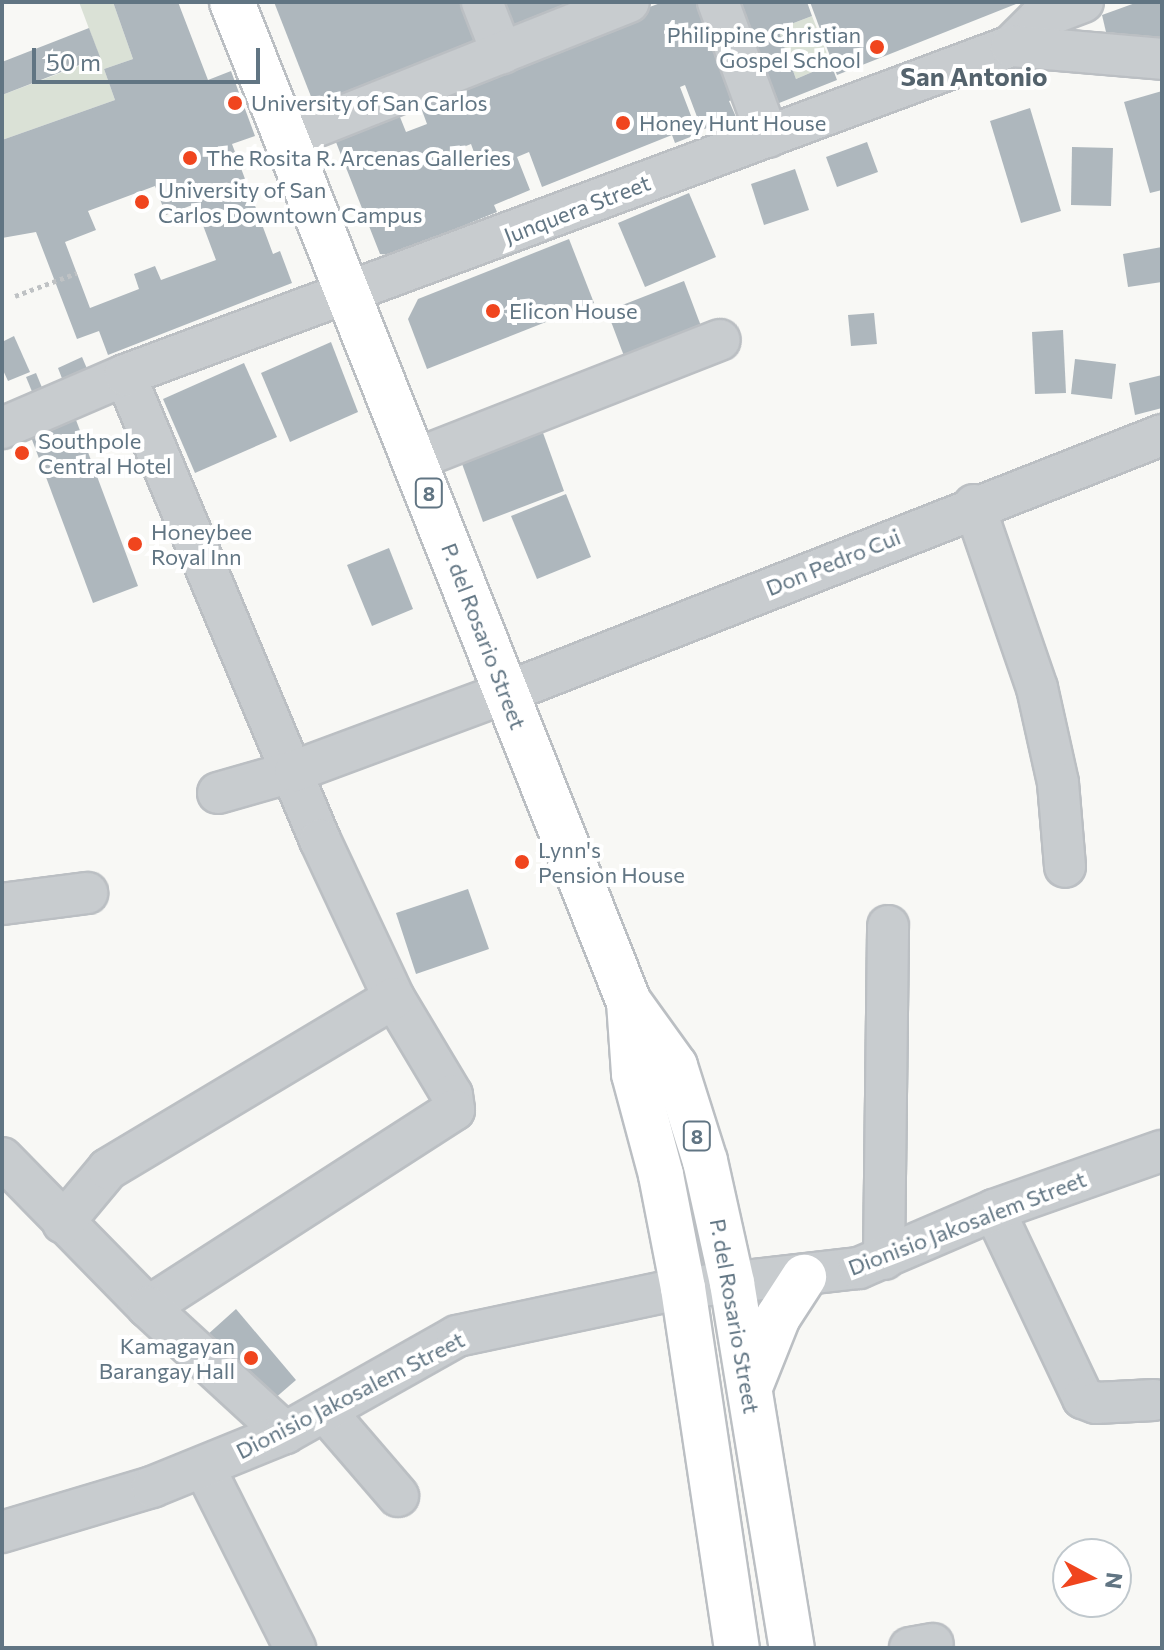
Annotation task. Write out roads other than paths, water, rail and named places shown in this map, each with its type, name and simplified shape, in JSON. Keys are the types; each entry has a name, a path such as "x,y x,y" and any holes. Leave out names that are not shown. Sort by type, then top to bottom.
{"main road":[{"name":"P. del Rosario Street","path":"232,2 629,1002 675,1066 705,1161 732,1283 792,1648"},
{"name":"P. del Rosario Street","path":"629,1002 634,1074 661,1175 683,1288 737,1648"},
{"path":"749,1389 778,1317 804,1277"}],"street":[{"path":"482,2 502,53"},
{"path":"285,139 629,2"},
{"path":"718,2 768,137"},
{"path":"1027,23 1083,2"},
{"name":"Junquera Street","path":"2,428 125,375 768,137 1027,23 1162,59"},
{"path":"416,459 719,340"},
{"path":"125,375 295,771 320,840 394,998 452,1095 454,1110 148,1307"},
{"name":"Don Pedro Cui","path":"218,793 295,771 505,693 974,505 1162,435"},
{"path":"974,505 1037,688 1058,783 1065,867"},
{"path":"6,894 87,893"},
{"path":"884,1259 888,926"},
{"path":"63,1223 108,1169 394,998"},
{"name":"Dionisio Jakosalem Street","path":"2,1532 204,1467 285,1433 457,1336 683,1288 804,1277 884,1259 994,1210 1162,1151"},
{"path":"2,1158 148,1307 285,1433"},
{"path":"994,1210 1083,1398 1096,1403 1154,1400"},
{"path":"325,1411 398,1496"},
{"path":"204,1467 295,1648"}],"place":[{"name":"Philippine Christian Gospel School","path":"877,47"},
{"name":"University of San Carlos","path":"235,103"},
{"name":"Honey Hunt House","path":"623,123"},
{"name":"The Rosita R. Arcenas Galleries","path":"190,158"},
{"name":"University of San Carlos Downtown Campus","path":"142,202"},
{"name":"Elicon House","path":"493,311"},
{"name":"Southpole Central Hotel","path":"22,453"},
{"name":"Honeybee Royal Inn","path":"135,544"},
{"name":"Lynn's Pension House","path":"522,862"},
{"name":"Kamagayan Barangay Hall","path":"251,1358"}],"district":[{"name":"San Antonio","path":"974,76"}]}
